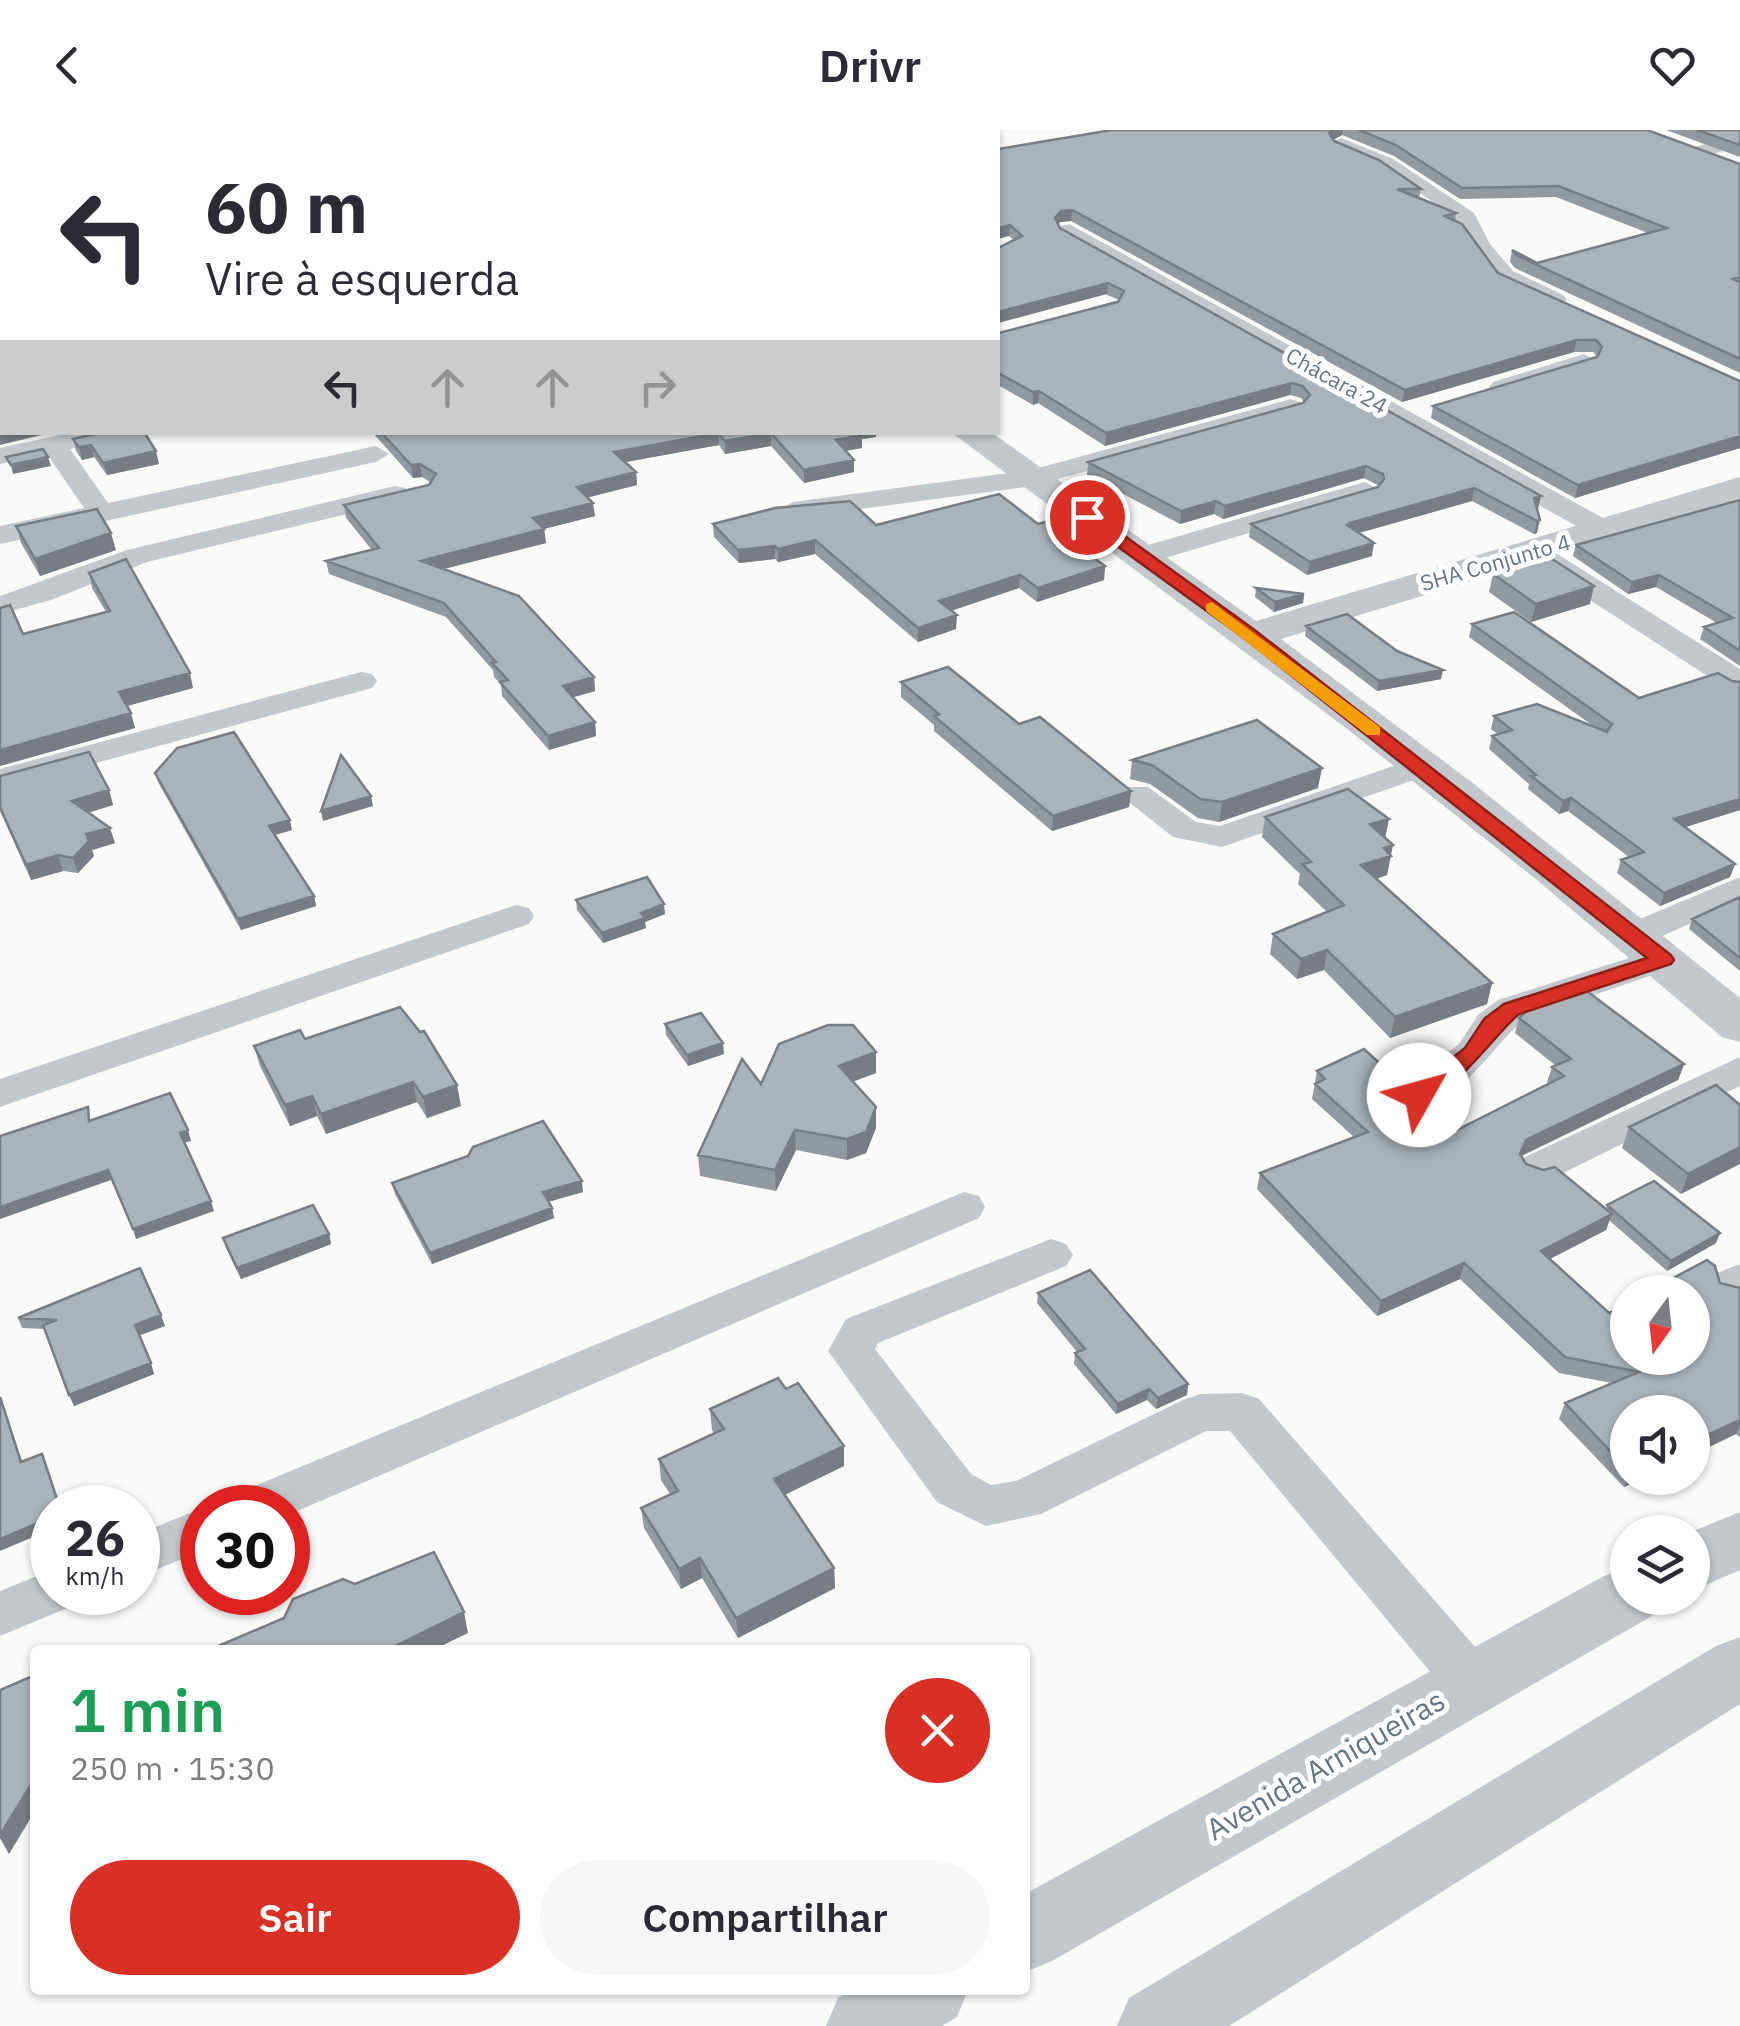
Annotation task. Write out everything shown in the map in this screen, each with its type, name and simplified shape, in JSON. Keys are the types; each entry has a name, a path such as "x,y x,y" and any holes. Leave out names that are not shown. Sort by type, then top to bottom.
{"street":[{"path":"1740,140 1689,149 1740,168"},
{"path":"1340,144 1386,164 1466,218 1480,246 1506,276 1578,310"},
{"name":"Chácara 24","path":"1069,231 1604,530"},
{"path":"1482,392 1584,360"},
{"path":"1400,416 1435,405"},
{"path":"780,512 1033,478 1290,407"},
{"path":"0,456 99,435"},
{"path":"972,435 1250,635 1650,947 1740,1025"},
{"path":"54,445 102,514"},
{"path":"0,535 376,454"},
{"path":"0,605 41,594 137,556 420,488"},
{"name":"SHA Conjunto 4","path":"1250,635 1740,488"},
{"path":"1142,556 1365,490"},
{"path":"1533,550 1740,682"},
{"path":"0,779 361,681"},
{"path":"1136,794 1185,830 1222,837 1419,768"},
{"path":"1419,1095 1473,1053 1492,1024 1512,1009 1650,947 1740,888"},
{"path":"0,1093 516,916"},
{"path":"1540,1167 1740,1070"},
{"path":"306,1485 964,1207"},
{"path":"1050,1255 862,1332 851,1350 954,1488 986,1506 1024,1500 1200,1413 1242,1412 1472,1681"},
{"path":"1710,1554 1740,1539"},
{"path":"0,1614 30,1601"},
{"name":"Avenida Arniqueiras","path":"1030,1933 1610,1606"},
{"path":"1156,2026 1740,1666"},
{"path":"866,2026 920,1995"}],"building":[{"path":"1112,130 1334,130 1329,133 1334,141 1379,160 1421,189 1397,189 1456,213 1445,216 1462,224 1498,273 1740,381 1740,436 1578,485 1433,406 1597,357 1602,347 1596,340 1577,340 1405,390 1072,210 1061,211 1055,218 1060,228 1541,496 1534,498 1540,520 1537,521 1474,488 1350,523 1347,525 1374,543 1310,562 1251,524 1378,487 1383,474 1366,466 1225,506 1216,501 1181,511 1088,462 1303,403 1310,395 1303,386 1292,383 1106,433 1039,391 1033,392 1000,374 1000,333 1118,302 1124,291 1108,283 1000,311 1000,247 1022,236 1010,225 1000,228 1000,149"},
{"path":"1359,130 1647,130 1740,164 1740,277 1733,279 1740,282 1740,359 1518,256 1512,250 1537,263 1667,228 1558,186 1462,188 1396,145"},
{"path":"1697,130 1740,130 1740,145"},
{"path":"91,435 146,435 156,451 103,463 91,445 79,447 73,439"},
{"path":"384,435 707,435 614,452 636,472 577,487 593,503 533,518 544,529 421,561 519,596 594,677 563,686 595,722 548,736 500,682 508,680 492,663 496,662 444,603 326,561 379,548 344,505 429,485 436,474 420,464 411,465"},
{"path":"720,435 760,435 725,441"},
{"path":"773,435 862,435 836,440 854,460 804,470"},
{"path":"43,449 48,457 11,465 6,457"},
{"path":"999,494 1105,566 1038,588 1020,575 939,601 957,615 918,628 815,540 778,549 775,546 738,550 713,524 775,508 850,501 876,525"},
{"path":"1740,500 1740,651 1704,627 1733,618 1659,575 1632,582 1576,545"},
{"path":"97,509 111,533 35,559 16,526"},
{"path":"1549,557 1594,586 1536,604 1493,574"},
{"path":"126,559 190,673 119,692 131,713 0,750 0,608 10,605 23,634 110,611 89,573"},
{"path":"1256,588 1304,594 1275,602"},
{"path":"1514,612 1639,698 1718,673 1740,682 1740,799 1674,819 1735,864 1664,893 1621,860 1644,852 1571,798 1563,801 1531,776 1536,775 1492,736 1512,730 1494,716 1537,704 1607,732 1612,724 1472,624"},
{"path":"1347,614 1397,651 1443,670 1379,681 1306,626"},
{"path":"948,667 1019,724 1040,717 1131,791 1053,816 934,716 939,714 901,682"},
{"path":"1257,720 1322,768 1222,802 1200,799 1152,765 1132,760"},
{"path":"234,732 290,820 269,826 314,896 238,919 155,773 177,748"},
{"path":"89,752 109,790 72,801 110,828 86,834 89,841 73,858 58,855 26,865 0,807 0,776"},
{"path":"341,755 371,796 321,811"},
{"path":"1348,789 1389,819 1370,824 1393,845 1384,848 1391,856 1361,865 1492,983 1395,1017 1327,950 1301,959 1273,934 1344,905 1302,864 1311,862 1265,817"},
{"path":"647,877 664,904 641,913 645,918 602,933 576,900"},
{"path":"1740,897 1740,958 1692,919"},
{"path":"1584,989 1684,1064 1526,1140 1520,1154 1526,1164 1543,1170 1555,1167 1612,1214 1541,1251 1610,1312 1610,1366 1565,1357 1464,1263 1381,1301 1260,1173 1368,1132 1315,1084 1325,1079 1317,1071 1364,1049 1399,1081 1392,1084 1449,1134 1564,1076 1552,1067 1571,1059 1519,1018 1532,1006"},
{"path":"400,1007 420,1032 424,1031 457,1085 423,1097 413,1082 321,1114 312,1096 285,1105 254,1046 300,1030 305,1039"},
{"path":"701,1013 723,1043 687,1055 665,1024"},
{"path":"828,1025 853,1025 876,1052 839,1066 876,1107 866,1132 847,1139 795,1130 775,1170 698,1155 742,1059 761,1084 779,1044"},
{"path":"1716,1085 1740,1105 1740,1147 1688,1174 1629,1127"},
{"path":"170,1093 188,1130 180,1133 211,1201 133,1229 108,1170 0,1207 0,1136 88,1107 89,1121"},
{"path":"543,1121 582,1181 543,1192 552,1208 430,1253 392,1183 468,1156 473,1147"},
{"path":"1654,1181 1720,1233 1671,1261 1607,1205"},
{"path":"313,1205 329,1234 237,1268 223,1238"},
{"path":"1707,1260 1715,1266 1720,1283 1740,1288 1740,1420 1710,1434 1710,1395 1610,1395 1610,1451 1565,1403 1632,1375 1710,1375 1710,1275 1679,1275"},
{"path":"140,1268 161,1315 135,1325 151,1363 69,1395 43,1325 57,1320 18,1318"},
{"path":"1090,1270 1188,1384 1158,1398 1149,1389 1118,1404 1075,1353 1085,1349 1038,1293"},
{"path":"778,1378 786,1389 798,1383 844,1446 774,1479 834,1568 736,1618 700,1558 679,1569 641,1508 678,1491 659,1459 724,1429 710,1409"},
{"path":"0,1397 21,1462 42,1454 52,1485 30,1485 30,1526 0,1539"},
{"path":"434,1552 464,1612 397,1645 221,1645 285,1615 310,1615 310,1592 343,1579 355,1584"},
{"path":"30,1677 30,1786 0,1835 0,1690"}],"slow traffic":[{"path":"1212,607 1373,731"}],"route":[{"path":"1087,517 1250,635 1636,934 1664,960 1512,1009 1492,1024 1473,1053 1419,1095"}]}
